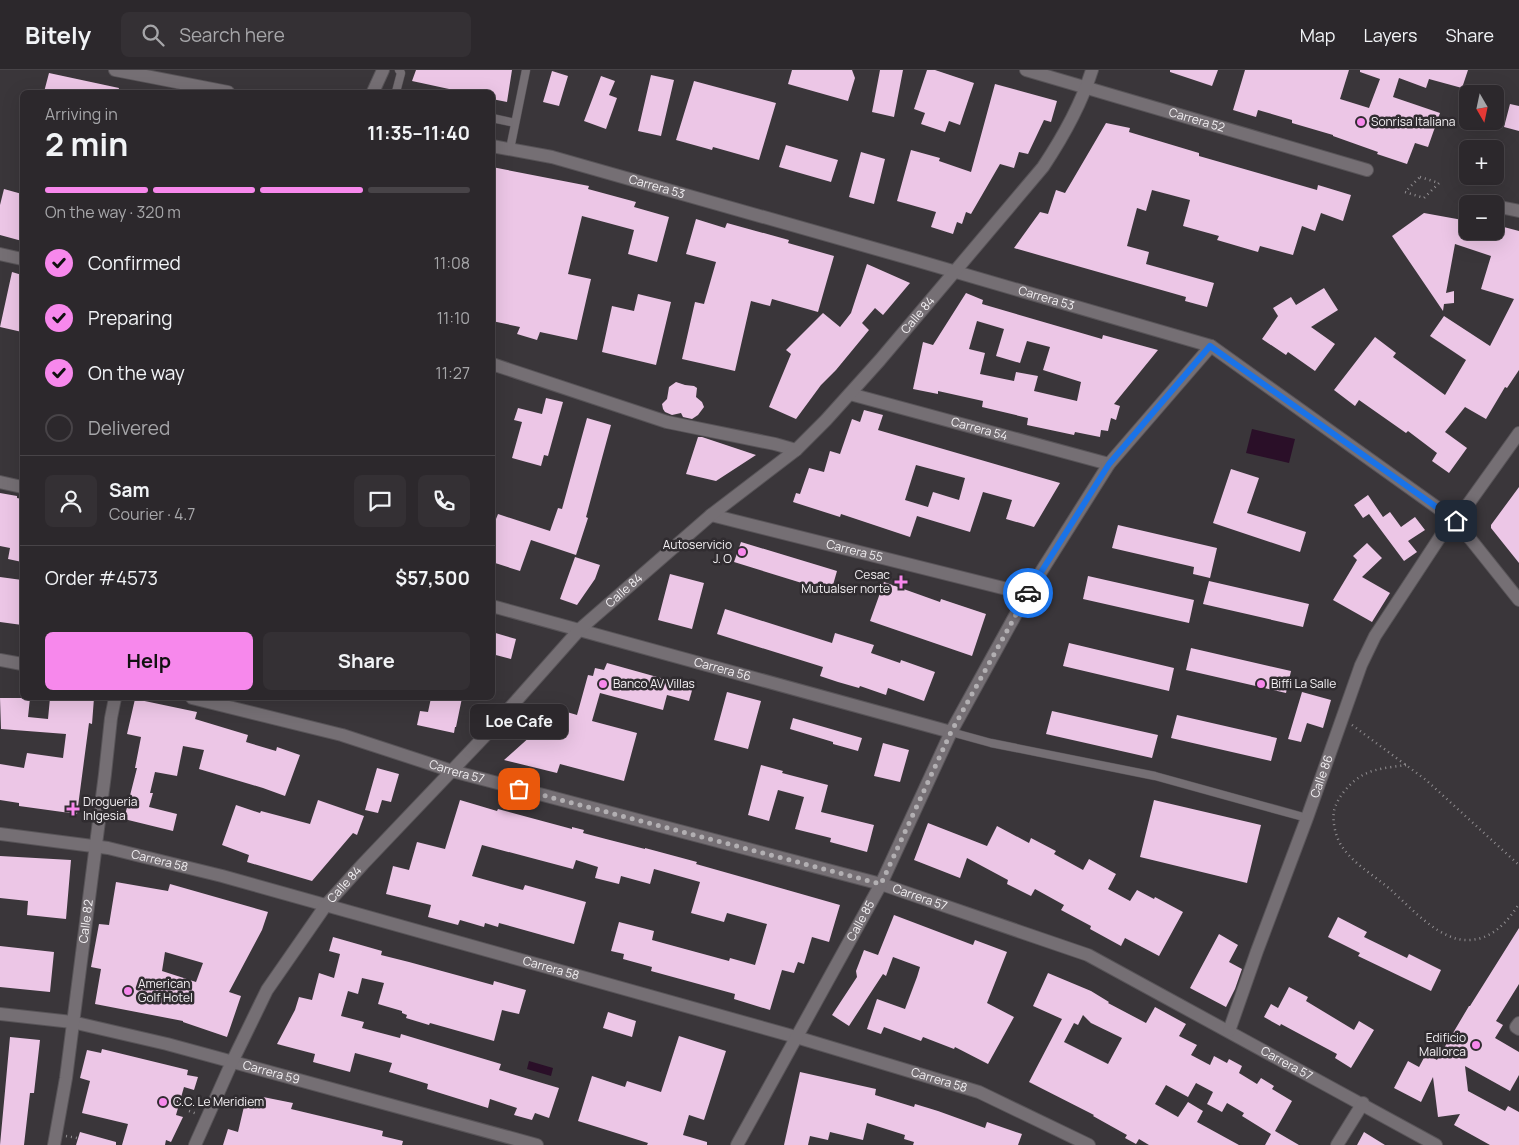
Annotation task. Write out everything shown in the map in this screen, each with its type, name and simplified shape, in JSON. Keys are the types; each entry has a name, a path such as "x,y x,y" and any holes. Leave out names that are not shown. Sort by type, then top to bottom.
{"street":[{"path":"115,70 218,90"},
{"path":"374,90 383,70"},
{"name":"Carrera 52","path":"1026,70 1367,170"},
{"name":"Calle 84","path":"195,1145 267,990 326,905 452,771 580,629 711,516 796,450 850,394 1043,167 1063,137 1092,70"},
{"name":"Carrera 53","path":"495,146 552,157 1210,346 1456,521 1519,600"},
{"path":"1504,208 1519,212"},
{"path":"0,254 20,259"},
{"name":"Calle 85","path":"737,1145 881,884 951,732 1027,594 1109,464 1210,346"},
{"path":"495,365 667,422 796,450"},
{"name":"Carrera 54","path":"850,394 1109,464"},
{"path":"1456,521 1519,433"},
{"path":"0,482 20,487"},
{"name":"Carrera 55","path":"711,516 1027,594"},
{"name":"Calle 86","path":"1229,1031 1361,665 1375,636 1442,534"},
{"name":"Carrera 56","path":"495,607 951,732"},
{"path":"0,660 20,664"},
{"name":"Calle 82","path":"54,1145 66,1078 110,718 114,700"},
{"name":"Carrera 57","path":"200,700 342,734 452,771 881,884 1088,954 1363,1103 1436,1145"},
{"name":"Carrera 58","path":"0,834 108,848 222,876 796,1037 979,1092 1089,1145"},
{"name":"Carrera 59","path":"0,1014 72,1022 168,1044 538,1145"},
{"path":"1337,1145 1363,1103"}],"lane":[{"path":"397,90 401,73 399,70"},
{"path":"510,148 526,70"},
{"path":"495,119 515,122"},
{"path":"951,732 991,743 1155,776 1307,818"}],"path":[{"path":"1420,177 1439,183 1433,190 1424,198 1406,192 1420,177"},
{"path":"1342,718 1426,780 1519,865"},
{"path":"1406,764 1365,774 1350,785 1341,797 1334,812 1335,831 1342,847 1355,861 1423,919 1453,938 1470,940 1492,934 1509,918 1519,904"}],"shaded area":[{"path":"1252,429 1295,439 1289,463 1246,453"},
{"path":"529,1061 553,1068 551,1076 527,1069"}],"building":[{"path":"416,70 512,70 507,102 495,100 495,90 454,90 412,81"},
{"path":"792,70 852,70 855,78 848,101 788,84"},
{"path":"880,70 903,70 894,117 872,112"},
{"path":"927,70 935,70 974,83 960,125 949,121 945,132 921,124 925,113 914,109"},
{"path":"1170,70 1218,70 1212,86 1170,72"},
{"path":"1245,70 1349,70 1340,99 1369,108 1380,79 1360,72 1360,70 1468,70 1463,85 1459,85 1459,87 1429,79 1426,88 1399,78 1393,97 1440,113 1428,147 1415,143 1407,164 1377,154 1378,152 1333,135 1292,123 1292,120 1258,110 1256,117 1233,110"},
{"path":"552,71 568,76 559,106 543,102"},
{"path":"49,73 119,88 118,90 45,90"},
{"path":"651,75 674,80 661,136 638,131"},
{"path":"601,76 615,81 609,95 617,98 606,129 584,121"},
{"path":"694,81 776,103 759,160 713,147 712,150 676,140"},
{"path":"995,84 1057,101 1051,122 1044,120 1028,154 1019,152 1014,168 1000,164 971,214 966,212 962,224 957,222 953,234 931,227 936,212 897,201 911,150 940,158 939,161 971,172"},
{"path":"1510,104 1519,106 1519,131 1504,127"},
{"path":"1106,123 1130,128 1129,132 1199,153 1199,156 1317,190 1318,185 1351,195 1343,221 1321,213 1315,231 1302,226 1293,255 1260,246 1258,252 1217,240 1219,236 1183,226 1190,200 1152,190 1146,211 1137,208 1127,246 1149,252 1146,264 1214,283 1207,307 1185,301 1186,297 1014,248 1040,212 1048,214 1056,190 1065,193"},
{"path":"786,145 838,160 831,182 779,167"},
{"path":"861,152 885,159 874,204 849,197"},
{"path":"495,168 589,186 588,189 636,202 634,207 669,217 657,262 628,254 634,230 582,216 568,274 591,279 577,340 540,332 537,340 517,334 520,327 495,322"},
{"path":"4,189 20,193 20,240 0,235 0,205"},
{"path":"1424,213 1459,219 1459,240 1504,240 1504,227 1519,231 1519,370 1507,388 1505,387 1486,419 1465,407 1445,432 1467,448 1449,473 1432,461 1437,453 1408,431 1406,433 1359,400 1355,406 1334,390 1375,337 1396,353 1393,357 1445,395 1466,360 1430,336 1444,316 1490,346 1514,299 1481,289 1491,256 1455,244 1446,293 1454,291 1454,303 1444,304 1443,311 1392,236"},
{"path":"696,219 725,228 727,223 789,240 788,243 834,256 818,312 772,299 770,306 751,301 735,371 682,359 695,302 704,304 716,262 686,254"},
{"path":"867,264 910,283 883,315 875,308 862,323 869,330 821,385 796,419 769,407 791,354 786,350 823,313 840,327 851,313"},
{"path":"12,272 20,274 20,332 0,327"},
{"path":"1324,288 1338,310 1311,327 1335,344 1315,371 1288,352 1286,355 1262,339 1278,316 1273,308 1291,297 1296,305"},
{"path":"966,293 983,300 982,304 1102,339 1103,335 1158,350 1114,404 1120,406 1116,420 1111,418 1108,431 1101,430 1100,437 1075,432 1074,435 1027,425 1028,418 982,407 983,401 938,391 938,394 913,389 923,342 933,345","holes":["977,321 1004,329 996,356 1020,363 1027,341 1050,347 1043,370 1081,382 1077,401 1034,391 1038,376 1016,372 1014,381 980,374 985,353 969,349"]},
{"path":"638,294 671,302 656,365 602,352 612,306 634,311"},
{"path":"676,382 697,388 696,397 702,402 704,407 692,419 683,417 681,413 672,415 663,409 662,404 667,399 669,387"},
{"path":"546,398 563,402 548,456 544,455 541,466 512,458 522,422 514,420 518,408 542,414"},
{"path":"864,410 883,415 878,430 1060,483 1034,527 1006,519 1012,500 983,492 970,532 917,516 910,537 841,514 840,517 793,502 796,493 800,494 809,468 824,472 830,451 840,454 852,419 860,422","holes":["916,465 965,478 959,500 933,492 928,507 905,500"]},
{"path":"587,418 611,425 586,517 588,518 576,555 531,540 520,571 495,563 495,522 498,514 550,531 558,508 562,509"},
{"path":"698,437 756,455 716,481 686,474"},
{"path":"1231,469 1259,478 1247,513 1306,532 1300,552 1213,523"},
{"path":"1519,487 1519,563 1491,528 1491,525"},
{"path":"0,493 17,496 17,498 20,499 20,562 8,559 10,548 0,546"},
{"path":"1368,495 1383,517 1390,512 1401,527 1415,517 1425,530 1408,541 1417,552 1404,561 1369,514 1363,518 1354,505"},
{"path":"1118,525 1217,548 1210,578 1193,574 1194,567 1112,548"},
{"path":"741,542 837,571 831,592 734,562"},
{"path":"1367,543 1382,558 1362,577 1390,593 1372,622 1333,600 1357,560 1353,556"},
{"path":"575,557 600,565 595,579 577,605 560,599"},
{"path":"670,574 704,583 692,629 658,620"},
{"path":"1088,576 1194,600 1189,623 1083,599"},
{"path":"0,577 20,580 20,625 0,622"},
{"path":"1209,581 1309,604 1303,627 1203,604"},
{"path":"884,582 940,602 941,599 986,614 972,656 870,621"},
{"path":"725,609 832,643 835,633 874,645 871,653 900,663 901,660 935,672 924,701 888,688 886,695 860,686 859,688 838,682 820,676 823,667 717,634"},
{"path":"495,633 516,639 511,659 495,655"},
{"path":"1069,643 1174,668 1169,691 1063,666"},
{"path":"1191,648 1291,671 1286,693 1186,670"},
{"path":"607,663 693,687 689,701 667,695 663,710 600,693 592,721 637,733 624,781 560,764 557,773 504,760 560,710 577,715 588,675 593,676 595,668 604,670"},
{"path":"727,692 761,701 748,749 714,740"},
{"path":"1302,692 1331,700 1323,728 1307,723 1301,742 1288,739"},
{"path":"0,698 30,700 28,717 48,719 50,700 94,700 92,724 89,723 77,814 19,806 19,803 0,800 0,764 24,768 27,753 63,758 66,734 1,729"},
{"path":"135,700 140,700 197,712 195,719 248,735 246,742 276,751 277,747 300,755 285,796 199,769 204,750 183,746 177,776 155,772 150,793 153,793 149,807 177,814 173,831 124,819 137,768 135,768 141,737 127,734"},
{"path":"431,700 462,700 454,733 417,725 420,711 428,712"},
{"path":"1052,711 1158,735 1152,758 1046,734"},
{"path":"1177,715 1277,738 1271,761 1171,738"},
{"path":"793,718 862,738 858,751 790,729"},
{"path":"883,743 909,750 900,782 874,776"},
{"path":"761,765 783,771 782,773 828,785 821,812 874,825 867,852 830,842 831,838 795,829 804,797 778,790 769,821 748,815"},
{"path":"377,768 399,774 391,802 382,800 378,813 365,810"},
{"path":"318,800 364,816 357,835 353,833 312,881 247,862 249,855 222,845 236,805 260,813 261,811 310,824"},
{"path":"460,800 497,811 498,809 572,829 572,827 584,830 583,833 697,862 696,864 840,905 829,942 812,937 804,964 798,962 794,973 782,970 770,1010 734,999 735,994 651,971 652,967 623,959 624,954 611,951 619,922 654,931 652,940 729,961 730,958 755,965 767,924 727,913 724,922 691,913 700,882 654,869 650,884 621,876 619,884 595,878 598,867 576,860 573,869 482,845 472,876 523,890 525,885 586,902 574,944 499,923 498,927 485,923 484,927 460,920 458,925 428,917 431,905 386,894 393,866 409,870 417,842 445,849"},
{"path":"1154,800 1261,825 1247,883 1140,857"},
{"path":"928,823 987,846 997,826 1029,843 1031,838 1056,851 1054,854 1083,870 1089,859 1116,874 1108,889 1130,901 1137,890 1183,912 1159,956 1125,938 1121,946 1090,929 1091,926 1061,910 1064,905 1035,889 1031,896 1007,884 1008,880 967,858 960,878 914,860"},
{"path":"0,856 71,860 66,919 27,915 28,901 0,898"},
{"path":"116,882 168,891 170,884 268,912 262,930 229,992 241,996 227,1037 183,1021 95,1004 101,969 91,967 99,924 109,925","holes":["165,952 203,963 196,982 162,971"]},
{"path":"894,915 973,945 975,940 1007,952 987,1003 1014,1017 988,1064 955,1047 954,1049 923,1037 921,1041 884,1027 881,1034 867,1029 877,999 905,1009 917,977 920,967 893,957 886,976 883,974 849,1026 832,1015 857,977 856,971 864,950 878,955"},
{"path":"1338,917 1367,932 1364,937 1407,958 1409,954 1441,970 1431,991 1358,956 1360,953 1328,937"},
{"path":"1519,928 1519,984 1496,1021 1503,1025 1495,1038 1519,1052 1519,1075 1510,1091 1465,1066 1468,1091 1505,1111 1508,1106 1519,1112 1519,1145 1490,1145 1454,1125 1460,1114 1438,1117 1433,1077 1421,1102 1394,1088 1408,1061 1419,1067 1426,1054 1437,1060"},
{"path":"1219,934 1238,945 1229,962 1242,969 1226,1007 1190,988"},
{"path":"333,937 382,951 381,955 493,985 494,981 526,990 519,1014 502,1010 494,1041 406,1018 407,1015 402,1013 402,1011 378,1004 384,983 362,978 358,994 348,991 341,1016 364,1022 362,1028 400,1038 401,1034 501,1064 499,1070 559,1088 549,1118 535,1113 532,1120 514,1115 517,1108 490,1099 488,1108 427,1089 428,1084 389,1072 392,1063 355,1053 350,1072 313,1062 315,1054 277,1044 295,1010 299,997 312,1000 319,973 334,978 340,954 329,951"},
{"path":"0,946 54,952 50,992 0,987"},
{"path":"1048,973 1091,991 1108,1003 1146,1023 1155,1007 1186,1024 1179,1036 1197,1045 1191,1055 1210,1065 1214,1056 1227,1063 1229,1059 1242,1066 1239,1073 1257,1084 1261,1078 1274,1086 1272,1089 1292,1101 1275,1131 1299,1145 1265,1145 1271,1134 1242,1116 1244,1113 1227,1103 1222,1112 1207,1104 1213,1092 1196,1083 1188,1097 1166,1085 1155,1104 1178,1117 1188,1102 1203,1111 1197,1122 1239,1145 1149,1145 1139,1139 1136,1144 1125,1138 1127,1135 1094,1115 1029,1082 1062,1019 1033,1006","holes":["1083,1015 1091,1023 1122,1038 1108,1064 1064,1042 1074,1023 1078,1025"]},
{"path":"1289,987 1308,997 1306,1001 1354,1030 1359,1021 1374,1030 1351,1068 1335,1058 1337,1054 1264,1017 1271,1004 1278,1008"},
{"path":"608,1012 636,1021 632,1037 603,1028"},
{"path":"679,1036 726,1051 704,1120 689,1115 683,1135 707,1142 707,1145 647,1145 648,1143 578,1121 592,1076 625,1087 627,1081 661,1092"},
{"path":"10,1037 40,1040 34,1093 30,1093 24,1145 0,1145"},
{"path":"102,1049 188,1070 187,1075 198,1077 194,1090 184,1087 176,1115 183,1117 171,1142 166,1140 165,1145 122,1145 128,1124 82,1113 90,1081 80,1078 87,1050 101,1053"},
{"path":"800,1072 876,1089 875,1095 914,1107 915,1104 985,1128 987,1122 1022,1134 1018,1145 913,1145 914,1142 904,1139 905,1135 867,1123 863,1140 830,1132 828,1140 810,1136 808,1145 784,1145"},
{"path":"263,1097 293,1103 291,1109 383,1131 382,1136 403,1141 402,1145 223,1145 228,1129 238,1132 246,1098 262,1101"},
{"path":"80,1132 116,1142 116,1145 76,1145"},
{"path":"1364,1132 1385,1145 1357,1145"}],"way so far":[{"path":"519,789 881,884 951,732 1028,593"}],"place":[{"name":"Sonrisa Italiana","path":"1361,122"},
{"name":"Autoservicio J. O","path":"742,552"},
{"name":"Cesac Mutualser norte","path":"901,582"},
{"name":"Banco AV Villas","path":"603,684"},
{"name":"Biffi La Salle","path":"1261,684"},
{"name":"Loe Cafe","path":"519,789"},
{"name":"Drogueria Inlgesia","path":"73,809"},
{"name":"American Golf Hotel","path":"128,991"},
{"name":"Edificio Mallorca","path":"1476,1045"},
{"name":"C.C. Le Meridiem","path":"163,1102"}],"route":[{"path":"1028,593 1109,464 1210,346 1456,521"}]}
